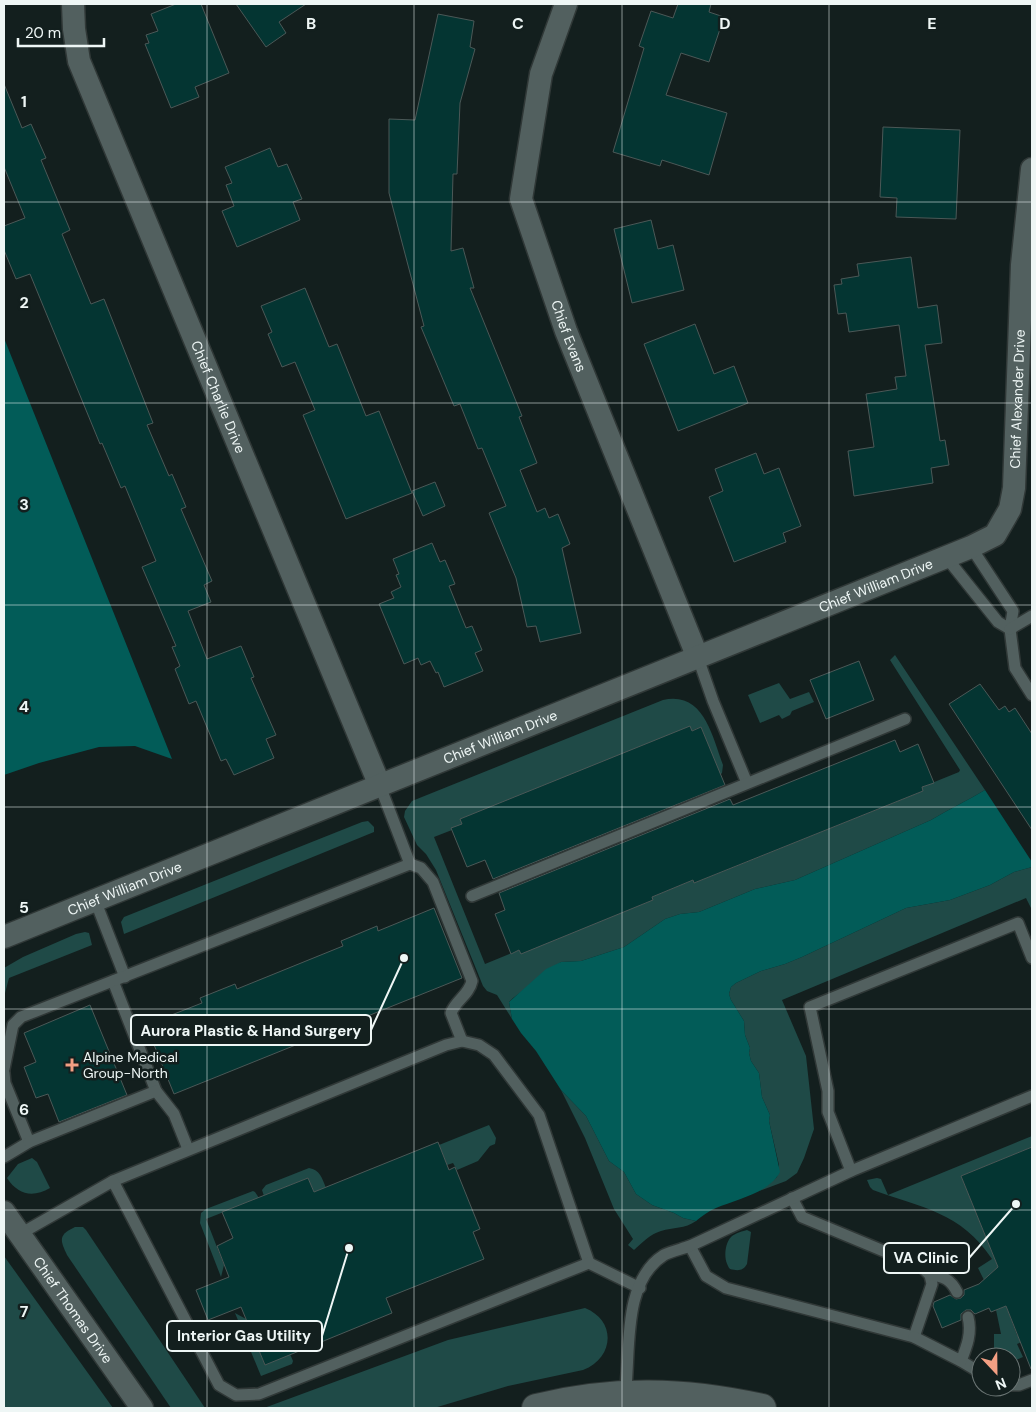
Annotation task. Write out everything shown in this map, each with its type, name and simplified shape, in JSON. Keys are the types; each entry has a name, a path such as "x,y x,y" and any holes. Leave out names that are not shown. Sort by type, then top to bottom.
{"street":[{"name":"Chief Charlie Drive","path":"73,4 74,29 80,61 380,786"},
{"name":"Chief Evans","path":"566,4 541,74 521,199 566,331 698,658"},
{"name":"Chief Alexander Drive","path":"995,535 1010,509 1014,488 1022,265 1032,169"},
{"name":"Chief William Drive","path":"4,937 698,658 971,547 995,535"},
{"name":"Chief Thomas Drive","path":"4,1212 142,1408"},
{"path":"536,1408 593,1398 624,1401 660,1394 728,1401 762,1408"}],"lane":[{"path":"971,547 1013,611 1010,629 1015,668 1032,695"},
{"path":"946,557 998,622 1010,629"},
{"path":"1010,629 1032,616"},
{"path":"698,658 747,783"},
{"path":"472,896 905,718"},
{"path":"380,786 410,864"},
{"path":"29,1142 5,1083 4,1071 13,1025 21,1017 410,864 421,868 433,882 472,981 470,989 454,1004 451,1013 462,1041"},
{"path":"95,900 125,977"},
{"path":"850,1171 828,1112 828,1091 810,1007 1018,923 1032,958"},
{"path":"113,981 156,1091 174,1114 188,1149"},
{"path":"20,1234 113,1181 446,1045 462,1041 479,1045 494,1055 539,1115 590,1263 640,1288"},
{"path":"4,1157 29,1142 156,1091"},
{"path":"624,1401 631,1313 647,1272 665,1255 690,1246 850,1171 1032,1096"},
{"path":"113,1181 220,1384 236,1395 259,1394 590,1263"},
{"path":"792,1198 802,1217 922,1267 930,1275 932,1284 914,1337"},
{"path":"690,1246 706,1276 726,1288 914,1337 971,1367"},
{"path":"930,1275 946,1278 954,1285 957,1292"},
{"path":"961,1361 968,1345 970,1334 968,1317"}],"shaded area":[{"path":"4,338 172,759 135,746 99,747 39,763 4,775"},
{"path":"895,655 985,790 931,820 795,880 755,889 699,912 680,914 665,919 624,947 581,961 561,962 509,1002 512,1019 497,995 487,991 483,986 436,870 426,854 417,845 404,817 405,811 412,801 663,700 677,699 688,702 697,709 710,729 723,765 722,773 718,777 717,767 701,727 460,819 462,824 434,837 485,964 519,950 521,953 653,900 652,897 693,880 694,883 923,791 922,787 959,772 960,770 890,660"},
{"path":"779,683 790,699 809,692 814,702 792,711 790,715 782,719 779,715 760,723 748,695"},
{"path":"985,790 1032,862 1032,867 1014,872 990,885 950,900 906,908 802,957 761,971 731,987 729,994 744,1021 751,1061 759,1073 762,1097 770,1115 769,1121 780,1172 775,1179 760,1190 713,1209 696,1221 683,1218 652,1205 636,1194 624,1172 609,1161 586,1116 561,1090 536,1051 521,1033 512,1019 509,1002 546,969 561,962 581,961 624,947 665,919 680,914 699,912 755,889 795,880 931,820"},
{"path":"368,821 374,827 374,832 124,934 121,922 124,917"},
{"path":"1032,867 1032,910 1026,898 782,1000 806,1056 814,1129 797,1173 786,1181 759,1191 777,1177 779,1165 769,1121 770,1115 762,1097 759,1073 751,1061 744,1021 729,994 731,987 761,971 802,957 906,908 950,900 990,885 1014,872"},
{"path":"89,933 92,945 9,978 4,997 4,968 23,957 76,934"},
{"path":"561,1090 586,1116 609,1161 624,1172 636,1194 652,1205 683,1218 696,1221 679,1228 657,1232 634,1250 628,1245 633,1239 614,1209 585,1138"},
{"path":"489,1125 496,1138 495,1144 490,1146 478,1161 457,1170 453,1163 447,1165 439,1145"},
{"path":"1032,1136 1032,1147 961,1176 998,1267 984,1280 978,1268 992,1259 980,1243 954,1221 924,1207 888,1195"},
{"path":"32,1158 37,1162 50,1188 32,1194 16,1188 7,1178 18,1164"},
{"path":"309,1168 318,1173 326,1188 314,1192 308,1178 264,1196 262,1190 266,1185"},
{"path":"881,1179 888,1195 873,1190 870,1187 867,1180"},
{"path":"253,1191 259,1198 206,1219 224,1265 221,1277 200,1223 201,1213 206,1209"},
{"path":"75,1227 83,1227 86,1230 205,1408 171,1408 67,1255 62,1238 63,1235"},
{"path":"747,1230 751,1232 747,1264 740,1270 730,1269 725,1257 727,1243 734,1235"},
{"path":"4,1256 113,1408 4,1408"},
{"path":"1006,1306 1017,1335 1024,1341 1017,1344 1018,1347 994,1347 994,1334 1001,1334 996,1310"},
{"path":"585,1308 603,1321 608,1339 606,1349 601,1357 583,1370 508,1386 434,1408 264,1408 448,1340"},
{"path":"235,1313 246,1319 265,1365 290,1354 293,1361 292,1364 261,1376"}],"building":[{"path":"176,4 201,4 229,73 195,87 199,97 171,108 145,44 149,43 146,35 158,31 151,14"},
{"path":"236,4 306,4 279,22 286,33 266,47"},
{"path":"678,4 711,4 709,12 724,17 709,62 681,53 666,95 727,113 709,175 662,160 660,166 613,152 644,48 639,46 651,11 673,18"},
{"path":"438,14 474,21 470,47 475,49 460,103 457,174 453,174 451,251 463,248 474,288 470,288 522,416 519,417 537,463 520,470 537,512 545,508 549,518 558,514 570,544 562,548 581,633 540,642 536,626 527,627 516,578 489,513 506,506 482,448 478,449 460,404 454,406 421,327 424,326 389,193 389,119 415,120"},
{"path":"4,84 22,128 31,124 46,158 41,160 70,230 62,234 91,304 104,299 153,423 147,425 169,476 172,474 186,507 181,509 212,581 204,585 211,602 188,611 207,659 241,646 254,677 251,678 276,735 266,739 274,758 234,775 226,759 221,761 196,701 189,704 175,669 180,666 172,647 176,646 142,567 156,561 125,486 121,488 102,443 100,444 30,274 16,279 4,250 4,226 25,218 4,167"},
{"path":"883,127 960,130 956,219 896,217 897,198 880,197"},
{"path":"270,148 278,167 287,164 302,199 293,202 300,220 237,247 222,211 234,206 226,185 232,183 225,167"},
{"path":"651,220 658,249 673,245 684,290 632,303 614,229"},
{"path":"911,257 918,308 937,305 942,343 925,345 940,441 945,440 949,465 931,468 933,483 854,496 848,451 874,447 866,394 897,389 895,377 906,376 899,325 849,332 846,313 838,314 834,285 842,284 841,279 859,276 857,264"},
{"path":"305,288 329,347 337,344 366,416 379,411 412,493 346,519 303,415 315,410 295,362 282,367 268,334 272,332 261,306"},
{"path":"695,324 714,374 734,366 748,403 678,431 644,344"},
{"path":"756,453 764,474 779,468 801,526 783,533 786,542 734,562 709,497 723,491 715,469"},
{"path":"435,482 445,506 423,516 412,491"},
{"path":"432,543 440,562 445,560 455,584 449,586 466,628 472,626 482,650 475,653 483,671 444,687 438,672 436,673 430,661 421,665 418,658 404,664 379,604 394,598 391,592 401,587 396,575 399,574 393,559"},
{"path":"859,661 874,700 826,719 810,680"},
{"path":"980,684 999,710 1005,706 1009,712 1015,708 1032,734 1032,830 949,704"},
{"path":"690,726 692,731 701,727 725,785 493,879 485,860 467,867 451,828 462,824 460,819"},
{"path":"895,740 900,752 918,744 934,783 922,787 923,791 694,883 693,880 652,897 653,900 521,954 519,950 511,954 495,914 505,910 499,893 730,799 733,805"},
{"path":"434,908 462,978 174,1094 146,1025 202,1003 200,998 235,984 237,989 343,946 341,941 377,926 378,931"},
{"name":"Alpine Medical Group-North","path":"90,1005 127,1095 59,1122 48,1094 36,1098 24,1067 36,1062 24,1033"},
{"path":"438,1142 449,1170 455,1167 480,1229 473,1232 484,1259 386,1298 392,1313 265,1365 241,1307 208,1320 196,1290 229,1277 217,1246 233,1238 222,1212 308,1178 314,1192"},
{"path":"1032,1147 1031,1369 1006,1306 991,1312 989,1308 975,1314 971,1310 966,1310 961,1314 961,1320 942,1328 933,1306 934,1302 950,1295 956,1299 961,1298 964,1295 964,1290 979,1284 998,1267 961,1176"}],"place":[{"name":"Aurora Plastic & Hand Surgery","path":"404,958"},
{"name":"Alpine Medical Group-North","path":"72,1065"},
{"name":"VA Clinic","path":"1016,1204"},
{"name":"Interior Gas Utility","path":"349,1248"}]}
